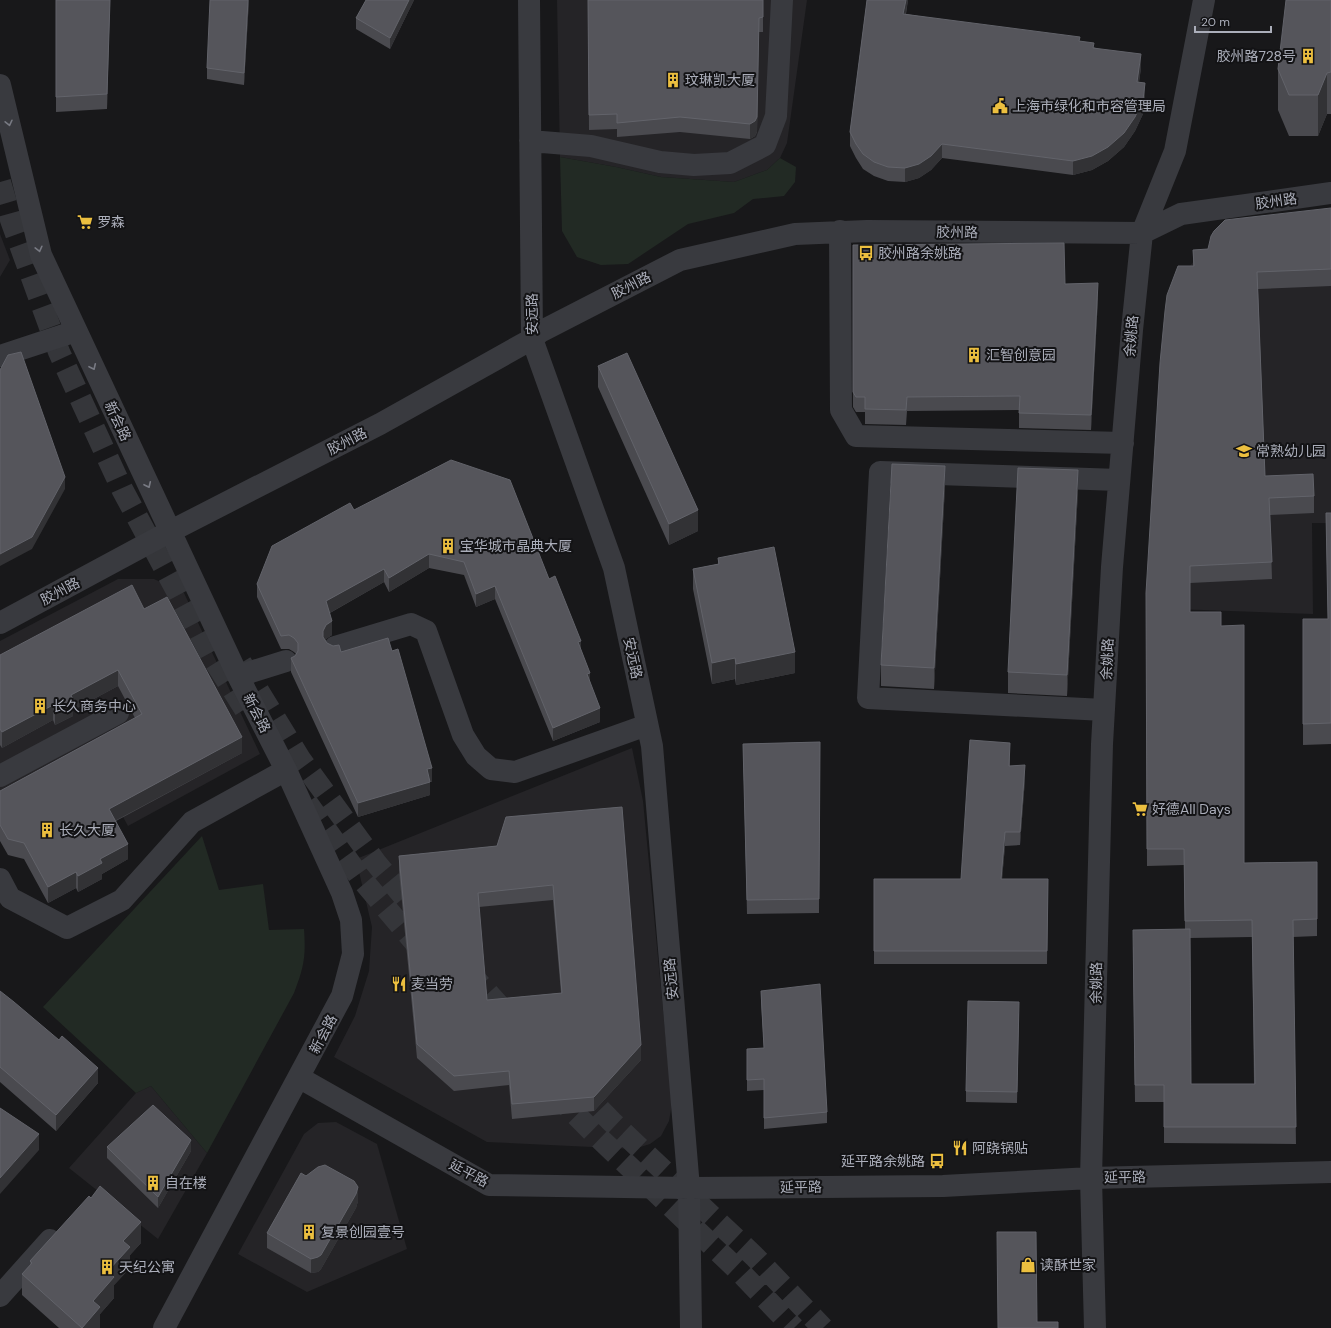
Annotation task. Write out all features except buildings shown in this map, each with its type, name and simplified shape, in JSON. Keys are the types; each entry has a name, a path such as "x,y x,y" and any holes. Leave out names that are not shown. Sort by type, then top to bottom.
{"street":[{"name":"安远路","path":"529,0 532,339 614,568 652,746 689,1188 691,1328"},
{"path":"530,141 591,146 660,162 694,165 730,163 765,144 776,116 782,0"},
{"name":"余姚路","path":"1095,1328 1091,1178 1102,744 1112,567 1122,443 1142,234 1175,152 1204,0"},
{"name":"新会路","path":"0,85 41,255 169,532 238,676 286,770 342,893 351,920 353,954 342,996 300,1078 164,1328"},
{"name":"胶州路","path":"0,623 169,532 380,424 532,339 540,332 680,260 794,234 867,230 1142,234 1181,214 1331,193"},
{"path":"840,232 841,410 856,436 1122,443"},
{"path":"0,356 76,331"},
{"path":"1104,710 868,698 880,472 1119,480"},
{"path":"335,647 411,624 426,631 463,736 476,756 491,769 515,772 647,725"},
{"path":"238,676 286,661"},
{"path":"0,776 118,713"},
{"path":"0,879 10,898 67,928 122,900 192,822 286,770"},
{"name":"延平路","path":"300,1078 490,1185 689,1188 943,1186 1091,1178 1331,1172"},
{"path":"0,1296 62,1228"}],"shaded area":[{"path":"557,0 807,0 787,143 780,158 767,170 734,182 661,177 560,157"},
{"path":"560,157 661,177 734,182 767,170 780,158 796,167 795,182 784,196 753,199 734,213 688,224 628,264 601,265 577,257 562,231"},
{"name":"常熟幼儿园","path":"1331,225 1331,523 1312,523 1313,614 1147,608 1185,272 1194,261"},
{"path":"0,234 10,260 0,277"},
{"path":"118,579 154,579 184,593 260,754 128,826 88,753 0,800 0,641"},
{"path":"632,748 643,801 672,1104 669,1121 661,1136 650,1144 634,1149 487,1142 334,1057 355,1016 369,971 372,927 356,859"},
{"path":"202,836 219,890 263,884 269,930 304,929 305,939 304,962 294,993 207,1153 151,1086 136,1093 43,1007"},
{"path":"151,1086 207,1153 158,1239 69,1168 136,1093"},
{"path":"336,1122 377,1144 407,1249 307,1292 238,1254 304,1134 318,1123"}],"tunnel":[{"path":"0,182 11,220 59,352 122,489 214,660 248,714"},
{"path":"241,663 300,759 376,863 420,916"},
{"path":"307,803 359,876 423,952"},
{"path":"466,969 514,1022"},
{"path":"577,1086 612,1122 754,1256 823,1328"},
{"path":"553,1092 598,1137 739,1271 794,1328"}],"place":[{"name":"胶州路728号","path":"1308,56"},
{"name":"玟琳凯大厦","path":"673,80"},
{"name":"上海市绿化和市容管理局","path":"1000,106"},
{"name":"罗森","path":"85,222"},
{"name":"胶州路余姚路","path":"866,253"},
{"name":"汇智创意园","path":"974,355"},
{"name":"常熟幼儿园","path":"1244,451"},
{"name":"宝华城市晶典大厦","path":"448,546"},
{"name":"长久商务中心","path":"40,706"},
{"name":"好德All Days","path":"1140,809"},
{"name":"长久大厦","path":"47,830"},
{"name":"麦当劳","path":"399,984"},
{"name":"阿跷锅贴","path":"960,1148"},
{"name":"延平路余姚路","path":"937,1161"},
{"name":"自在楼","path":"153,1183"},
{"name":"复景创园壹号","path":"309,1232"},
{"name":"读酥世家","path":"1028,1265"},
{"name":"天纪公寓","path":"107,1267"}]}
